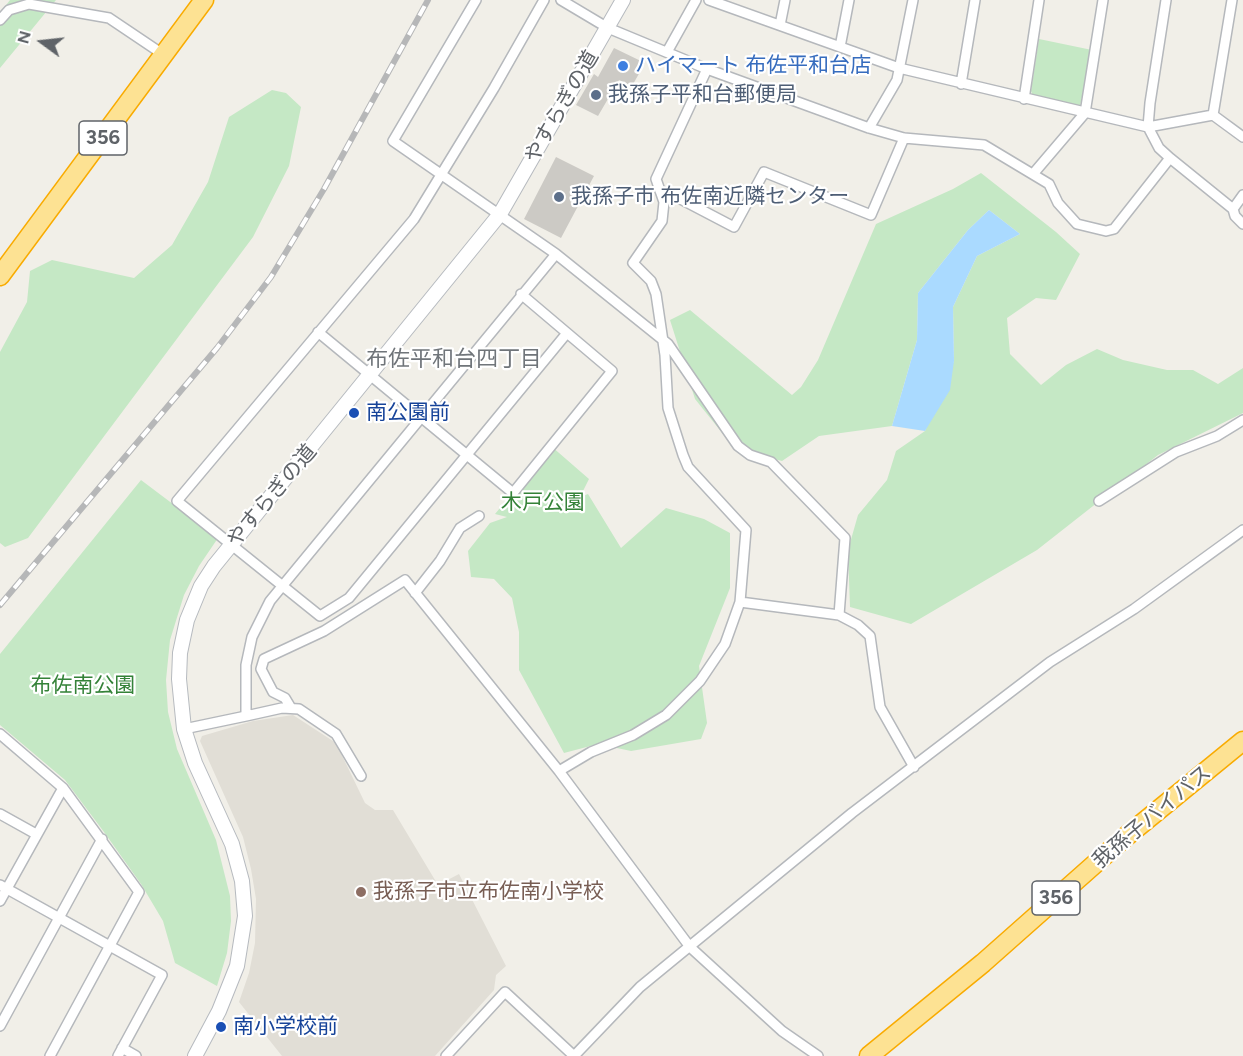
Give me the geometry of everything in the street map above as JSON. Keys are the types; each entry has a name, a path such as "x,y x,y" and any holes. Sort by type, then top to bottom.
{"highway":[{"name":"356","path":"0,276 204,0"},
{"name":"我孫子バイパス","path":"869,1056 983,963 1123,839 1243,741"}],"street":[{"path":"476,0 393,141 555,254 662,339 738,446 750,455 771,462 845,538 840,615"},
{"path":"544,0 442,176 414,219 177,501 320,616 349,598 567,333"},
{"path":"561,0 608,28 707,69 869,128 904,138 984,145 1049,184 1058,202 1077,224 1106,231 1114,229 1170,158"},
{"name":"やすらぎの道","path":"195,1056 219,1011 237,966 245,916 242,881 232,844 195,764 184,729 179,679 180,653 188,620 201,586 232,543 371,376 500,214 623,0"},
{"path":"667,52 696,0"},
{"path":"709,0 899,68 961,84 1148,127 1213,116 1243,137"},
{"path":"780,25 785,0"},
{"path":"840,47 849,0"},
{"path":"869,128 891,93 899,68 913,0"},
{"path":"961,84 975,0"},
{"path":"1024,99 1039,0"},
{"path":"1033,174 1085,113 1103,0"},
{"path":"1166,0 1148,127 1160,148 1233,209 1235,216 1243,224"},
{"path":"1213,116 1232,0"},
{"path":"0,20 9,10 29,4 109,18 164,55"},
{"path":"559,771 591,752 633,735 666,715 700,681 725,644 740,602 746,530 688,467 682,455 668,408 656,294 651,281 633,262 662,221 664,202 656,179 707,69"},
{"path":"660,191 669,193 734,227 764,172 871,215 904,138"},
{"path":"1233,209 1243,195"},
{"path":"246,717 246,665 252,637 261,616 282,584 555,254"},
{"path":"318,332 513,493 612,371 521,294"},
{"path":"1099,501 1176,452 1216,436 1243,420"},
{"path":"415,592 440,561 460,528 479,516"},
{"path":"446,1056 505,992 574,1056 640,987 852,813 1050,662 1134,609 1243,530"},
{"path":"291,708 285,698 273,692 261,669 264,659 324,631 405,580 559,771 690,947 782,1031 818,1056"},
{"path":"740,602 840,615 858,625 870,636 880,706 914,767"},
{"path":"184,729 291,708 298,709 336,734 361,776"},
{"path":"0,734 63,788 139,892 50,1056"},
{"path":"0,901 3,887 63,788"},
{"path":"0,814 36,834"},
{"path":"0,1026 102,839"},
{"path":"3,887 162,975 120,1052 136,1056"}],"shaded area":[{"name":"我孫子市立布佐南小学校","path":"293,715 336,743 365,803 375,810 393,810 438,885 459,874 506,966 496,975 494,990 435,1056 282,1056 239,1002 249,973 255,943 256,899 243,837 200,741 202,736 253,721"}],"green space":[{"path":"10,0 56,0 0,68 0,13"},
{"path":"1039,39 1092,50 1080,106 1033,96 1031,91"},
{"path":"272,90 286,93 301,107 289,166 253,237 28,538 5,547 0,543 0,352 27,302 30,271 52,260 134,278 172,245 208,182 229,117"},
{"path":"981,173 1056,232 1080,254 1056,300 1036,298 1007,318 1010,354 1041,385 1066,365 1097,349 1123,360 1167,370 1193,370 1218,384 1243,368 1243,413 1158,455 1037,550 911,624 850,607 848,550 858,515 887,480 896,451 925,431 954,361 953,307 977,256 1020,234 989,210 968,230 918,293 917,340 892,426 819,436 782,461 735,449 695,399 670,320 690,310 792,395 801,387 818,360 876,224 953,189"},
{"name":"木戸公園","path":"551,446 589,479 580,497 588,494 621,548 666,508 704,519 730,533 730,588 699,666 707,723 701,739 631,751 598,744 564,753 519,670 519,632 512,598 494,579 471,577 468,551 490,523 507,517 495,514"},
{"name":"布佐南公園","path":"141,480 218,538 199,566 184,595 170,640 166,680 168,712 177,749 216,840 230,896 231,921 227,953 217,986 175,963 163,921 141,884 104,832 65,780 0,725 0,654"}],"water":[{"path":"989,210 1020,234 977,256 953,307 954,361 950,390 925,431 892,426 917,340 918,293 968,230"}],"building":[{"path":"614,48 645,63 632,86 619,80 598,116 576,105 594,74 598,77"},
{"name":"我孫子市 布佐南近隣センター","path":"556,157 594,176 561,238 524,219"}],"railway":[{"path":"0,605 217,348 271,277 324,189 428,0"}],"place":[{"name":"ハイマート 布佐平和台店","path":"623,66"},
{"name":"我孫子平和台郵便局","path":"596,95"},
{"name":"我孫子市 布佐南近隣センター","path":"559,197"},
{"name":"南公園前","path":"354,413"},
{"name":"我孫子市立布佐南小学校","path":"361,892"},
{"name":"南小学校前","path":"221,1027"}],"district":[{"name":"布佐平和台四丁目","path":"454,360"}]}
